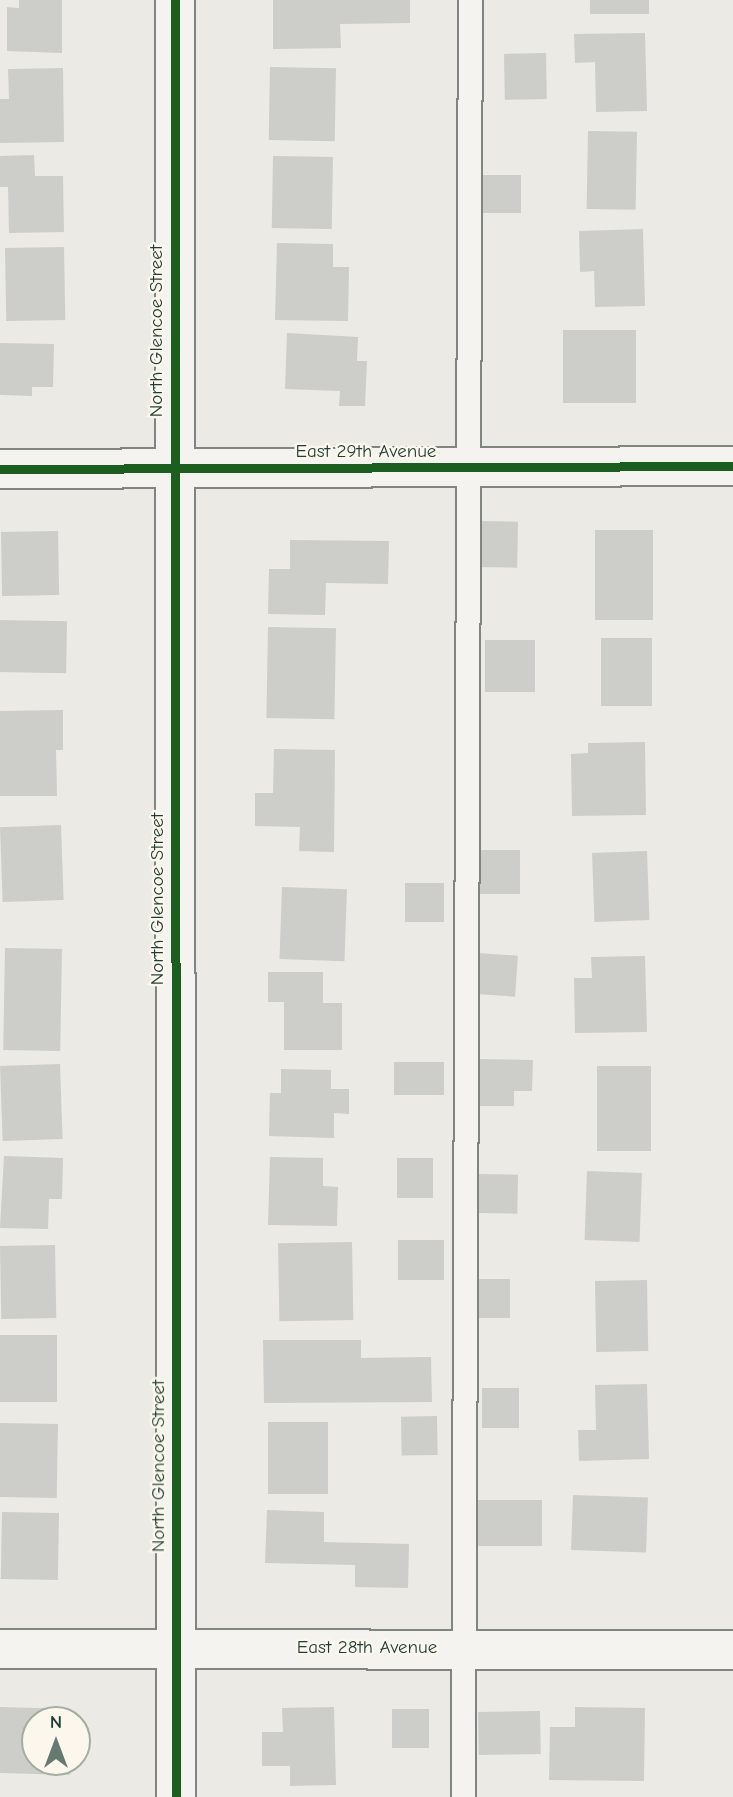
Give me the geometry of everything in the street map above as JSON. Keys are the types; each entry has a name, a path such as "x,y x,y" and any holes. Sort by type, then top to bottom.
{"street":[{"name":"North Glencoe Street","path":"175,0 176,1797"},
{"name":"East 29th Avenue","path":"0,470 733,466"},
{"name":"East 28th Avenue","path":"0,1649 733,1650"}],"lane":[{"path":"463,1797 470,0"}],"building":[{"path":"19,0 62,0 62,53 7,51 7,7 19,8"},
{"path":"273,0 410,0 410,23 340,24 341,48 273,49"},
{"path":"590,0 649,0 649,14 590,14"},
{"path":"645,33 647,111 596,112 595,62 575,63 574,34"},
{"path":"546,53 547,99 505,100 504,54"},
{"path":"270,67 336,68 335,141 269,140"},
{"path":"63,68 64,142 0,143 0,99 9,99 8,69"},
{"path":"588,131 637,132 636,210 587,209"},
{"path":"34,155 35,176 63,176 64,232 9,233 8,187 0,187 0,156"},
{"path":"273,156 333,157 332,229 272,228"},
{"path":"483,175 521,175 521,213 483,213"},
{"path":"643,229 645,306 595,307 594,271 580,272 579,231"},
{"path":"277,243 333,244 333,267 349,267 348,321 275,320"},
{"path":"64,247 65,320 6,321 5,248"},
{"path":"563,330 636,330 636,403 563,403"},
{"path":"287,333 358,337 357,361 367,361 365,406 339,406 340,391 285,389"},
{"path":"0,343 54,344 53,387 32,387 32,396 0,395"},
{"path":"477,521 518,522 517,568 476,567"},
{"path":"595,530 653,530 653,620 595,620"},
{"path":"58,531 59,595 2,596 1,532"},
{"path":"290,540 389,541 388,584 326,583 325,615 268,614 269,569 290,569"},
{"path":"0,620 67,621 66,673 0,672"},
{"path":"268,627 336,628 334,719 266,718"},
{"path":"601,638 652,638 652,706 601,706"},
{"path":"485,640 535,640 535,692 485,692"},
{"path":"63,710 63,750 56,750 57,796 0,796 0,711"},
{"path":"645,742 646,815 572,816 571,754 588,753 588,743"},
{"path":"274,749 335,750 334,852 299,851 300,827 255,826 255,793 273,793"},
{"path":"61,825 64,900 3,902 0,827"},
{"path":"476,850 520,850 520,894 476,894"},
{"path":"647,851 649,920 594,922 592,853"},
{"path":"405,883 444,883 444,922 405,922"},
{"path":"282,887 347,889 344,961 279,959"},
{"path":"5,948 62,949 60,1051 3,1050"},
{"path":"478,953 518,956 515,997 475,994"},
{"path":"645,956 647,1032 575,1033 574,978 592,978 591,957"},
{"path":"268,972 323,972 323,1003 342,1003 342,1050 284,1050 284,1002 268,1002"},
{"path":"476,1059 533,1060 532,1091 514,1091 514,1106 475,1106"},
{"path":"394,1062 444,1062 444,1095 394,1095"},
{"path":"60,1064 63,1139 3,1141 0,1066"},
{"path":"597,1066 651,1066 651,1151 597,1151"},
{"path":"281,1069 331,1070 331,1089 349,1089 349,1114 334,1113 334,1138 269,1136 270,1093 281,1093"},
{"path":"4,1156 63,1158 62,1199 49,1199 48,1229 0,1228"},
{"path":"270,1157 323,1158 323,1186 338,1187 337,1226 268,1225"},
{"path":"397,1158 433,1158 433,1198 397,1198"},
{"path":"587,1171 642,1173 640,1242 585,1240"},
{"path":"477,1174 518,1175 517,1214 476,1213"},
{"path":"398,1240 444,1240 444,1280 398,1280"},
{"path":"352,1242 353,1320 279,1321 278,1243"},
{"path":"55,1245 56,1318 1,1319 0,1246"},
{"path":"474,1279 510,1279 510,1318 474,1318"},
{"path":"647,1280 648,1351 596,1352 595,1281"},
{"path":"0,1335 57,1335 57,1402 0,1402"},
{"path":"263,1340 361,1340 361,1358 431,1357 432,1402 264,1403"},
{"path":"647,1384 649,1459 579,1461 578,1430 596,1430 595,1385"},
{"path":"482,1388 519,1388 519,1428 482,1428"},
{"path":"437,1416 438,1455 402,1456 401,1417"},
{"path":"268,1422 328,1422 328,1494 268,1494"},
{"path":"0,1423 58,1424 57,1498 0,1497"},
{"path":"573,1495 648,1498 646,1553 571,1550"},
{"path":"477,1500 542,1500 542,1546 477,1546"},
{"path":"267,1510 324,1512 324,1542 409,1544 408,1588 355,1587 355,1565 265,1563"},
{"path":"2,1512 59,1513 58,1580 1,1579"},
{"path":"0,1707 21,1708 21,1774 0,1773"},
{"path":"334,1707 336,1785 290,1786 290,1766 262,1766 262,1732 283,1732 282,1708"},
{"path":"575,1707 645,1708 644,1781 549,1780 550,1727 575,1727"},
{"path":"392,1709 429,1709 429,1748 392,1748"},
{"path":"540,1711 541,1754 479,1755 478,1712"}],"cycle path":[{"path":"175,0 176,1797"},
{"path":"0,469 733,466"}]}
